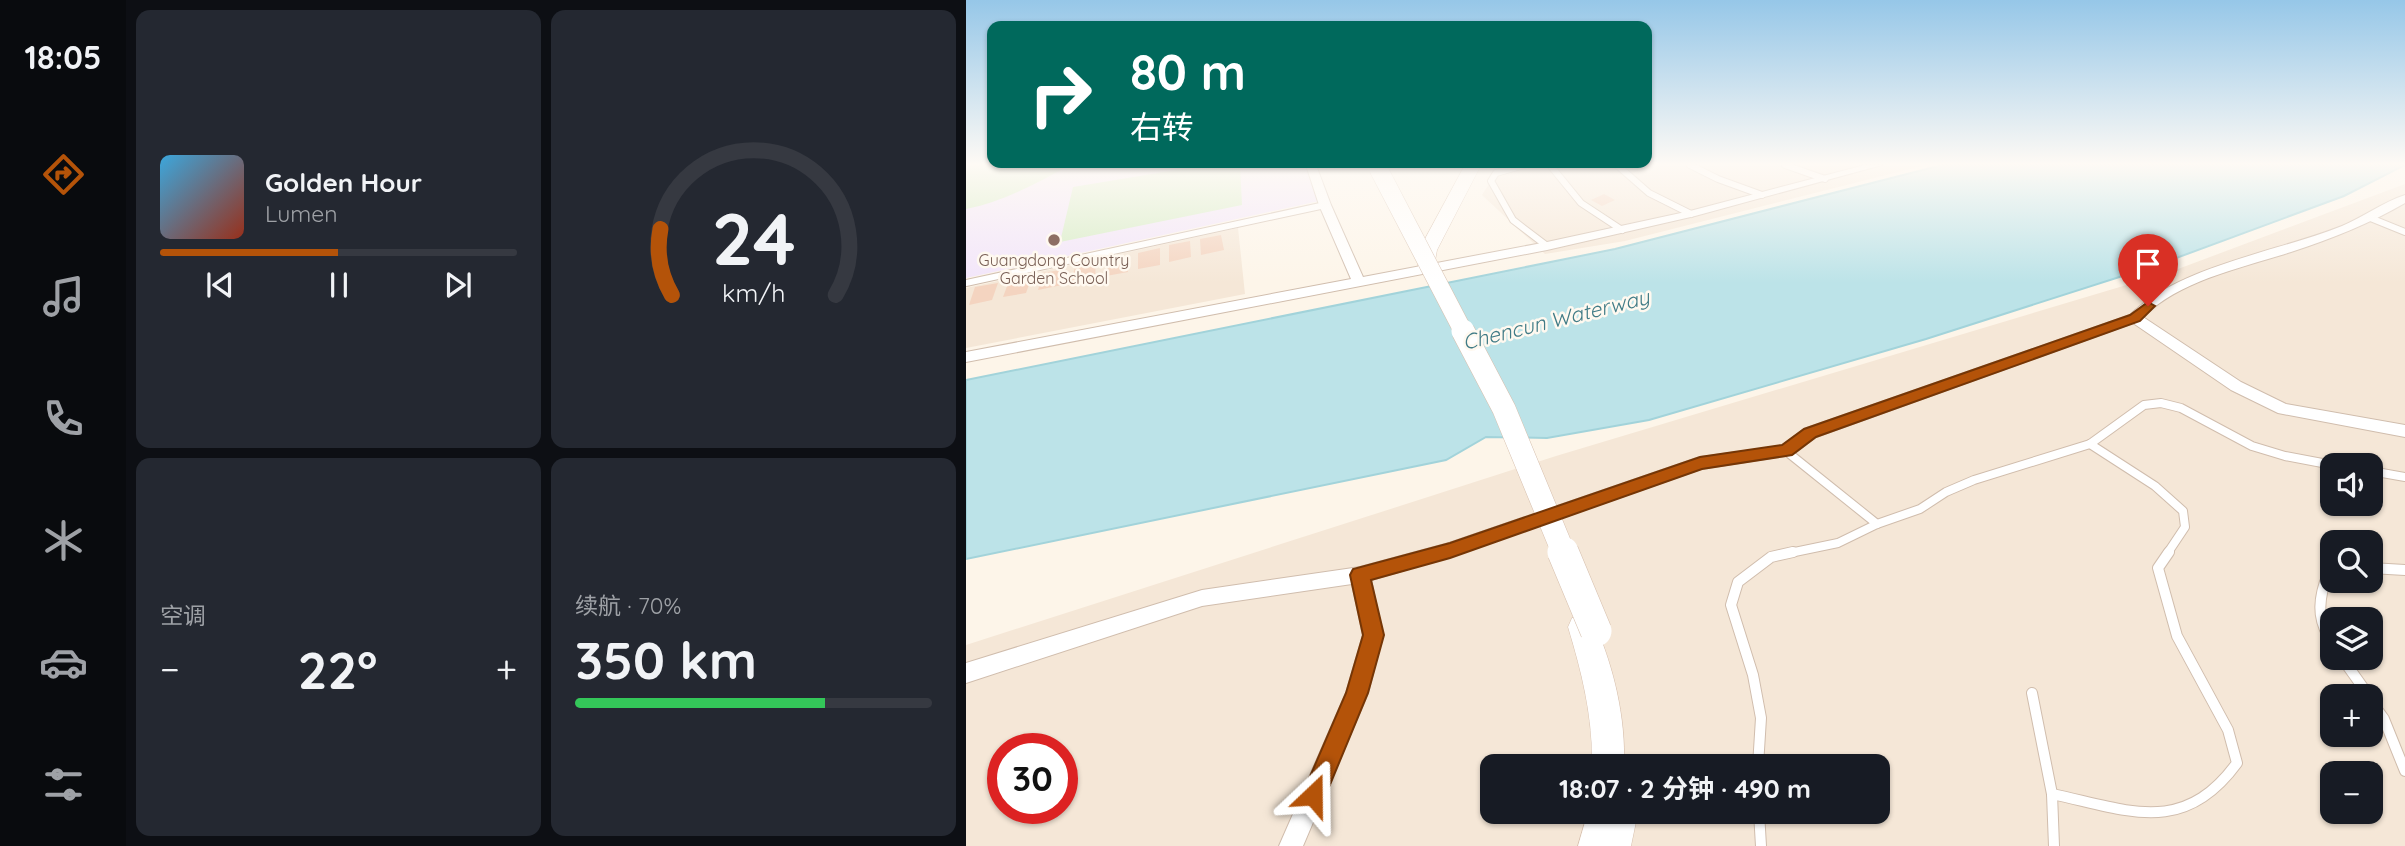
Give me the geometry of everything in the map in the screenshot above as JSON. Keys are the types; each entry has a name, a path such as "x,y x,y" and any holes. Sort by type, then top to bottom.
{"main road":[{"path":"1393,204 1504,409 1589,629 1613,682 1623,754"},
{"path":"1431,267 1428,250 1452,204"},
{"path":"1431,267 1436,246 1458,204"},
{"path":"1589,629 1600,679 1609,754"},
{"path":"1596,846 1602,824"},
{"path":"1614,846 1619,824"}],"street":[{"path":"966,357 1547,246 1727,204"},
{"path":"966,673 1202,598 1360,575 1450,550 1700,463 1786,451 1810,433 2135,318 2161,295 2368,217 2392,204"},
{"path":"1325,205 1359,282"},
{"path":"2135,318 2236,386 2283,409 2384,425 2405,431"},
{"path":"1292,846 1357,693 1373,635 1360,575"}],"lane":[{"path":"1504,204 1513,220 1547,246"},
{"path":"1580,204 1595,216 1622,230"},
{"path":"1672,204 1691,214"},
{"path":"966,283 1325,205"},
{"path":"2368,217 2405,232"},
{"path":"1759,754 1761,718 1753,675 1731,605 1738,582 1771,557 1838,543 1877,524 1920,509 1946,492 1974,480 2090,444 2144,405 2161,403 2181,408 2252,446 2320,463"},
{"path":"2052,794 2137,811 2179,810 2219,788 2237,763 2228,730 2177,636 2158,568 2173,543 2182,534 2186,524 2183,511 2165,495 2090,444"},
{"path":"1786,451 1877,524"},
{"path":"2383,473 2405,477"},
{"path":"2383,569 2405,570"},
{"path":"2320,615 2317,603 2321,593"},
{"path":"2032,693 2052,794 2054,846"},
{"path":"2383,718 2405,771"},
{"path":"1760,824 1761,846"}],"shaded area":[{"path":"966,204 1303,204 966,278"},
{"path":"1492,204 1770,204 1625,241 1545,254"},
{"path":"2350,204 2405,204 2405,846 966,846 966,645 1556,456 2170,272"},
{"path":"1238,228 1245,294 966,348 966,288"}],"green space":[{"path":"966,204 984,204 980,206 966,209"},
{"path":"1069,204 1242,204 1242,205 1060,242"}],"water":[{"name":"Chencun Waterway","path":"1788,204 2321,204 2160,264 1926,339 1649,420 1547,438 1486,437 1446,460 966,559 966,380 1615,249"}],"building":[{"path":"1221,235 1224,250 1201,255 1200,239"},
{"path":"1190,241 1191,257 1169,262 1169,245"},
{"path":"1160,248 1160,265 1138,269 1138,253"},
{"path":"1128,256 1128,272 1106,276 1108,261"},
{"path":"1096,262 1095,279 1071,284 1075,266"},
{"path":"1065,269 1062,285 1038,290 1043,273"},
{"path":"1032,276 1026,293 1003,297 1009,281"},
{"path":"998,283 992,300 969,305 975,287"}],"place":[{"name":"Guangdong Country Garden School","path":"1054,240"}],"route":[{"path":"1313,795 1357,693 1373,635 1360,575 1450,550 1700,463 1786,451 1810,433 2135,318 2148,306"}]}
